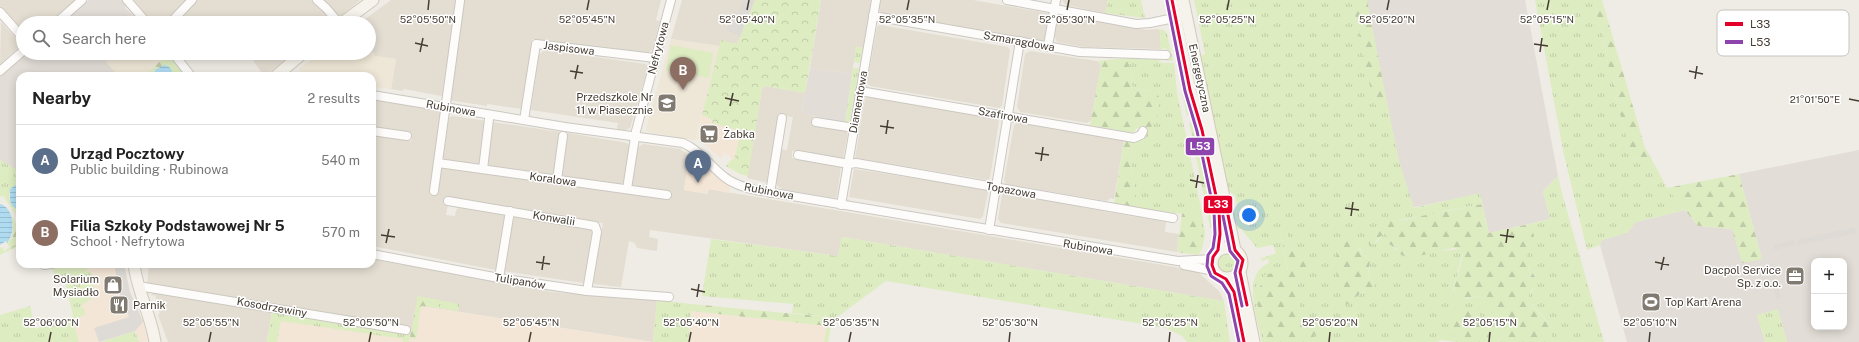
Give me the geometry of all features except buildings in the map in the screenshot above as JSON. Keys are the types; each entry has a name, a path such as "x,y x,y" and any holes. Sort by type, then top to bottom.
{"street":[{"path":"64,16 82,0"},
{"path":"127,0 141,16"},
{"path":"177,16 192,0"},
{"path":"317,0 333,16"},
{"path":"351,16 373,0"},
{"name":"Nefrytowa","path":"627,189 634,137 671,0"},
{"name":"Diamentowa","path":"842,205 876,0"},
{"path":"1007,0 1142,24 1187,16"},
{"path":"1048,46 1056,0"},
{"name":"Energetyczna","path":"1172,0 1190,90 1202,130 1219,210 1220,234 1215,255 1214,271"},
{"name":"Energetyczna","path":"1184,0 1235,250 1239,253 1243,260 1240,272 1254,342"},
{"path":"434,191 460,1"},
{"path":"0,12 16,30"},
{"name":"Szmaragdowa","path":"873,16 1080,52 1166,55"},
{"path":"989,230 1020,41"},
{"name":"Jaspisowa","path":"524,120 536,44 655,58"},
{"path":"0,71 16,57"},
{"path":"178,60 188,72"},
{"path":"284,72 296,60"},
{"name":"Szafirowa","path":"860,91 1134,138 1141,135 1143,131"},
{"name":"Rubinowa","path":"376,96 634,137 683,143 695,149 723,176 734,183 749,189 770,193 1178,261 1215,255"},
{"path":"770,193 782,118"},
{"path":"482,169 489,119"},
{"path":"816,122 854,128"},
{"path":"376,132 407,136"},
{"path":"557,180 563,136"},
{"name":"Topazowa","path":"798,155 848,164 856,163 1173,218"},
{"name":"Koralowa","path":"438,162 668,195"},
{"name":"Konwalii","path":"448,201 595,226 597,232 587,291"},
{"path":"499,278 510,211"},
{"path":"1215,255 1226,248 1235,250"},
{"name":"Tulipanów","path":"376,255 499,278 587,291 669,297"},
{"name":"Rubinowa","path":"1178,261 1183,265 1214,271"},
{"path":"135,268 138,286 153,329 160,342"},
{"path":"1214,271 1218,276 1226,279 1234,277 1240,272"},
{"path":"1226,279 1234,292 1244,342"},
{"name":"Kosodrzewiny","path":"138,286 406,330"},
{"path":"153,329 155,342"}],"shaded area":[{"path":"0,0 77,0 59,16 16,16 16,25 0,6"},
{"path":"89,0 123,0 127,5 125,8 134,16 71,16"},
{"path":"134,0 360,0 341,16 147,16"},
{"path":"391,0 457,0 448,66 446,66 442,96 404,89 402,91 391,89 396,59 376,56 376,16 369,16"},
{"path":"463,0 661,0 656,20 660,21 652,50 647,53 532,39 522,109 487,104 487,106 449,100"},
{"path":"682,0 755,0 737,44 721,41 720,46 671,39"},
{"path":"744,0 755,0 740,36 726,30 734,12 738,14"},
{"path":"821,0 871,0 863,48 856,47 852,74 810,68"},
{"path":"880,0 973,0 1047,13 1050,15 1047,38 1042,41 883,14 879,10"},
{"path":"1062,0 1108,0 1105,13 1066,5"},
{"path":"1352,0 1525,0 1558,176 1543,191 1550,219 1489,233 1480,194 1395,211"},
{"path":"1062,15 1146,30 1158,29 1160,31 1160,49 1084,47 1057,42 1054,36 1057,19"},
{"path":"1,22 16,39 16,50 0,64"},
{"path":"880,25 1008,47 1010,50 1002,106 999,108 870,86 867,83 877,27"},
{"path":"671,39 720,46 695,140 648,132 646,130"},
{"path":"544,50 646,64 648,67 630,128 625,130 617,129 618,123 531,110 539,55"},
{"path":"1030,51 1097,61 1101,65 1091,120 1087,123 1020,112 1017,107 1025,54"},
{"path":"376,56 396,59 391,89 376,87 376,72 300,72 300,68 311,60 376,60"},
{"path":"19,60 108,60 106,62 115,72 16,72 16,170 0,160 0,76"},
{"path":"108,60 162,60 149,72 115,72 106,62"},
{"path":"253,60 285,60 269,72 261,72"},
{"path":"810,68 852,74 845,123 801,113"},
{"path":"765,86 805,93 801,112 814,116 812,125 848,132 843,159 792,151 792,158 841,166 837,196 835,198 784,190 777,186 776,182 781,149 787,150 793,117 779,115 768,183 747,178 762,89"},
{"path":"869,96 997,118 999,121 990,178 988,180 855,158 865,99"},
{"path":"376,101 439,110 441,113 431,195 436,196 440,167 633,187 632,184 637,148 643,144 680,149 689,155 684,190 708,194 708,189 1181,268 1199,273 1219,291 1224,301 842,237 838,256 650,230 649,237 658,239 657,251 637,248 635,243 629,241 621,287 594,284 593,281 603,223 449,198 446,215 455,216 456,210 460,207 506,214 496,270 376,247 376,135 411,141 412,137 409,134 376,129"},
{"path":"702,115 712,118 713,123 741,131 734,160 724,152 721,159 700,140 696,139"},
{"path":"452,116 487,121 480,165 446,160 443,158 449,118"},
{"path":"492,122 560,132 556,172 552,175 489,166 486,162"},
{"path":"1018,122 1124,140 1114,199 1110,198 1107,201 1006,184 1004,180 1014,125"},
{"path":"568,133 627,143 630,147 623,183 619,185 561,176 566,136"},
{"path":"1859,150 1859,342 1787,342 1778,310 1757,315 1765,342 1627,342 1600,245 1602,240 1627,233 1636,222 1685,210 1698,226 1732,229 1762,259 1739,174"},
{"path":"690,151 730,186 729,193 709,189 708,194 684,190"},
{"path":"854,169 986,189 988,192 983,216 980,219 849,197"},
{"path":"1005,192 1166,222 1165,232 1179,234 1177,252 1001,223 998,219 1002,195"},
{"path":"515,216 592,228 594,232 586,280 583,283 503,271 512,218"},
{"path":"1855,227 1856,233 1798,245 1797,240"},
{"path":"1794,240 1795,245 1774,250 1773,245"},
{"path":"376,260 403,265 403,263 452,272 452,274 552,292 573,294 574,292 657,300 653,342 422,306 410,336 272,312 267,342 168,342 158,315 160,313 154,305 158,303 155,295 151,296 153,292 147,284 149,268 376,268"},
{"path":"1773,263 1781,298 1776,299 1769,264"},
{"path":"86,268 125,268 130,292 143,322 149,341 139,342 135,331 101,342 79,342 74,328 75,319 84,308 81,308 81,305 95,293 91,272 87,272"},
{"path":"115,268 125,268 130,292 143,322 135,331 99,342 94,328 129,317 120,296"},
{"path":"421,306 652,342 267,342 272,312 410,335 410,338"},
{"path":"691,311 827,326 824,342 688,342"}],"green space":[{"path":"755,0 821,0 805,93 765,86 762,89 748,176 740,174 726,166 732,159 734,160 741,131 712,123 713,120 702,115 721,40 737,44"},
{"path":"1108,0 1141,0 1145,18 1105,13"},
{"path":"1194,0 1352,0 1374,104 1387,102 1399,161 1414,208 1480,193 1482,204 1444,211 1433,215 1380,223 1375,244 1384,233 1387,234 1393,248 1398,250 1401,255 1460,249 1463,251 1453,292 1467,299 1475,296 1481,297 1500,322 1503,331 1500,342 1485,342 1488,338 1490,327 1467,309 1462,311 1452,326 1456,342 1440,340 1438,342 1312,342 1315,333 1310,324 1306,323 1301,318 1297,281 1297,275 1305,271 1309,259 1289,244 1287,234 1281,236 1288,271 1272,275 1262,284 1255,294 1265,342 1262,342 1253,298 1253,287 1255,277 1260,269 1269,263 1268,259 1262,261 1260,259 1276,253 1273,245 1257,248 1241,229 1237,229 1233,213 1237,206 1235,196 1228,190 1200,56 1205,54","holes":["1337,245 1360,248 1362,253 1368,258 1370,266 1368,276 1377,281 1372,287 1352,300 1337,274"]},
{"path":"1352,0 1367,0 1387,102 1374,105"},
{"path":"1535,0 1593,0 1603,38 1612,85 1633,160 1650,156 1667,188 1685,210 1636,222 1627,233 1602,240 1600,245 1587,250 1564,155"},
{"path":"1593,0 1602,0 1645,148 1650,156 1633,160 1612,85 1603,38"},
{"path":"1158,29 1164,30 1167,33 1173,61 1166,61 1171,57 1169,51 1164,48 1160,50 1160,31"},
{"path":"671,45 713,53 709,78 666,70"},
{"path":"856,46 863,48 860,63 854,62"},
{"path":"1126,58 1157,59 1162,63 1174,63 1177,92 1201,208 1205,233 1204,243 1197,213 1189,211 1182,214 1138,208 1131,167 1139,140 1144,140 1154,91 1139,90 1132,86 1131,70"},
{"path":"1126,58 1131,70 1132,86 1139,90 1154,91 1160,98 1158,115 1150,129 1137,128 1133,133 1090,125 1101,65 1097,61"},
{"path":"162,60 173,60 184,72 155,70 154,72 149,72"},
{"path":"853,68 859,68 850,121 845,123"},
{"path":"1182,78 1192,109 1190,114 1187,116 1182,91"},
{"path":"1189,122 1196,124 1200,135 1217,230 1210,228"},
{"path":"1124,140 1139,140 1131,167 1138,208 1114,204"},
{"path":"0,160 16,170 16,185 10,190 9,198 16,208 16,214 3,196 0,197"},
{"path":"1739,174 1762,259 1742,263 1732,229 1698,226 1667,188"},
{"path":"1558,176 1604,342 1553,342 1546,320 1529,302 1529,294 1533,290 1536,276 1528,267 1526,259 1526,247 1533,233 1529,224 1550,219 1543,191"},
{"path":"1482,204 1489,233 1529,224 1534,235 1526,248 1528,268 1538,280 1529,295 1529,299 1532,305 1546,320 1553,342 1500,342 1502,337 1501,327 1481,297 1475,296 1454,301 1454,288 1463,251 1460,249 1453,248 1410,258 1401,255 1398,250 1389,244 1387,235 1384,233 1371,246 1369,245 1370,235 1374,229 1385,221 1409,219"},
{"path":"1189,211 1197,213 1203,235 1203,246 1198,255 1177,252 1182,214"},
{"path":"10,213 16,224 16,243 12,238 13,225"},
{"path":"1287,234 1289,244 1309,259 1309,267 1305,272 1297,275 1297,281 1301,318 1306,323 1315,325 1317,329 1312,342 1265,342 1255,294 1265,279 1264,275 1288,270 1281,235"},
{"path":"842,237 1224,301 1230,342 1187,342 1182,336 1166,328 886,281 832,321 828,342 824,342 828,317 792,313 793,304 702,296 711,239 838,256"},
{"path":"1343,237 1353,239 1355,241 1362,253 1370,261 1368,276 1378,281 1373,288 1362,292 1346,305 1343,286 1337,275 1337,244"},
{"path":"12,238 16,243 16,247 0,255 0,248 2,247 4,251 10,247 7,243"},
{"path":"1223,254 1231,254 1236,259 1234,270 1231,272 1223,272 1218,267 1218,259"},
{"path":"52,268 86,268 87,272 91,271 94,287 93,295 91,299 81,305 81,308 84,308 85,315 75,319 78,327 75,328 79,342 0,342 0,315 30,306 36,329 73,316 65,281 56,283"},
{"path":"417,296 460,304 458,311 439,308 439,303 417,300"},
{"path":"417,300 439,303 439,308 421,306 416,339 410,338"},
{"path":"657,300 692,304 688,342 653,342"},
{"path":"692,304 828,317 827,326 691,311"},
{"path":"1475,308 1479,311 1481,318 1492,332 1485,342 1456,342 1452,326 1454,311"},
{"path":"1778,309 1787,342 1765,342 1757,315"},
{"path":"272,312 410,335 409,342 403,342 403,339 281,321 277,342 267,342"},
{"path":"135,331 139,342 101,342"}],"water":[{"path":"164,65 168,66 172,72 155,72 155,70"},
{"path":"16,185 16,208 13,207 10,201 10,189"},
{"path":"0,204 5,206 11,215 12,233 7,243 6,241 0,245"}],"transit line":[{"name":"L33","path":"1172,0 1190,90 1202,130 1219,210 1220,234 1218,250 1213,257 1212,265 1215,273 1226,279 1234,292 1244,342"},
{"name":"L53","path":"1167,1 1185,91 1197,131 1214,211 1215,234 1213,248 1208,255 1207,266 1211,276 1222,283 1229,294 1239,342"},
{"name":"L33","path":"1228,215 1235,250 1243,260 1240,272 1247,305"},
{"name":"L53","path":"1223,216 1230,251 1238,261 1235,273 1242,306"}],"place":[{"name":"Filia Szkoły Podstawowej Nr 5","path":"683,90"},
{"name":"Przedszkole Nr 11 w Piasecznie","path":"667,103"},
{"name":"Żabka","path":"709,134"},
{"name":"Urząd Pocztowy","path":"698,183"},
{"name":"Dacpol Service Sp. z o.o.","path":"1795,276"},
{"name":"Solarium Mysiadło","path":"113,285"},
{"name":"Top Kart Arena","path":"1651,302"},
{"name":"Parnik","path":"119,305"}]}
